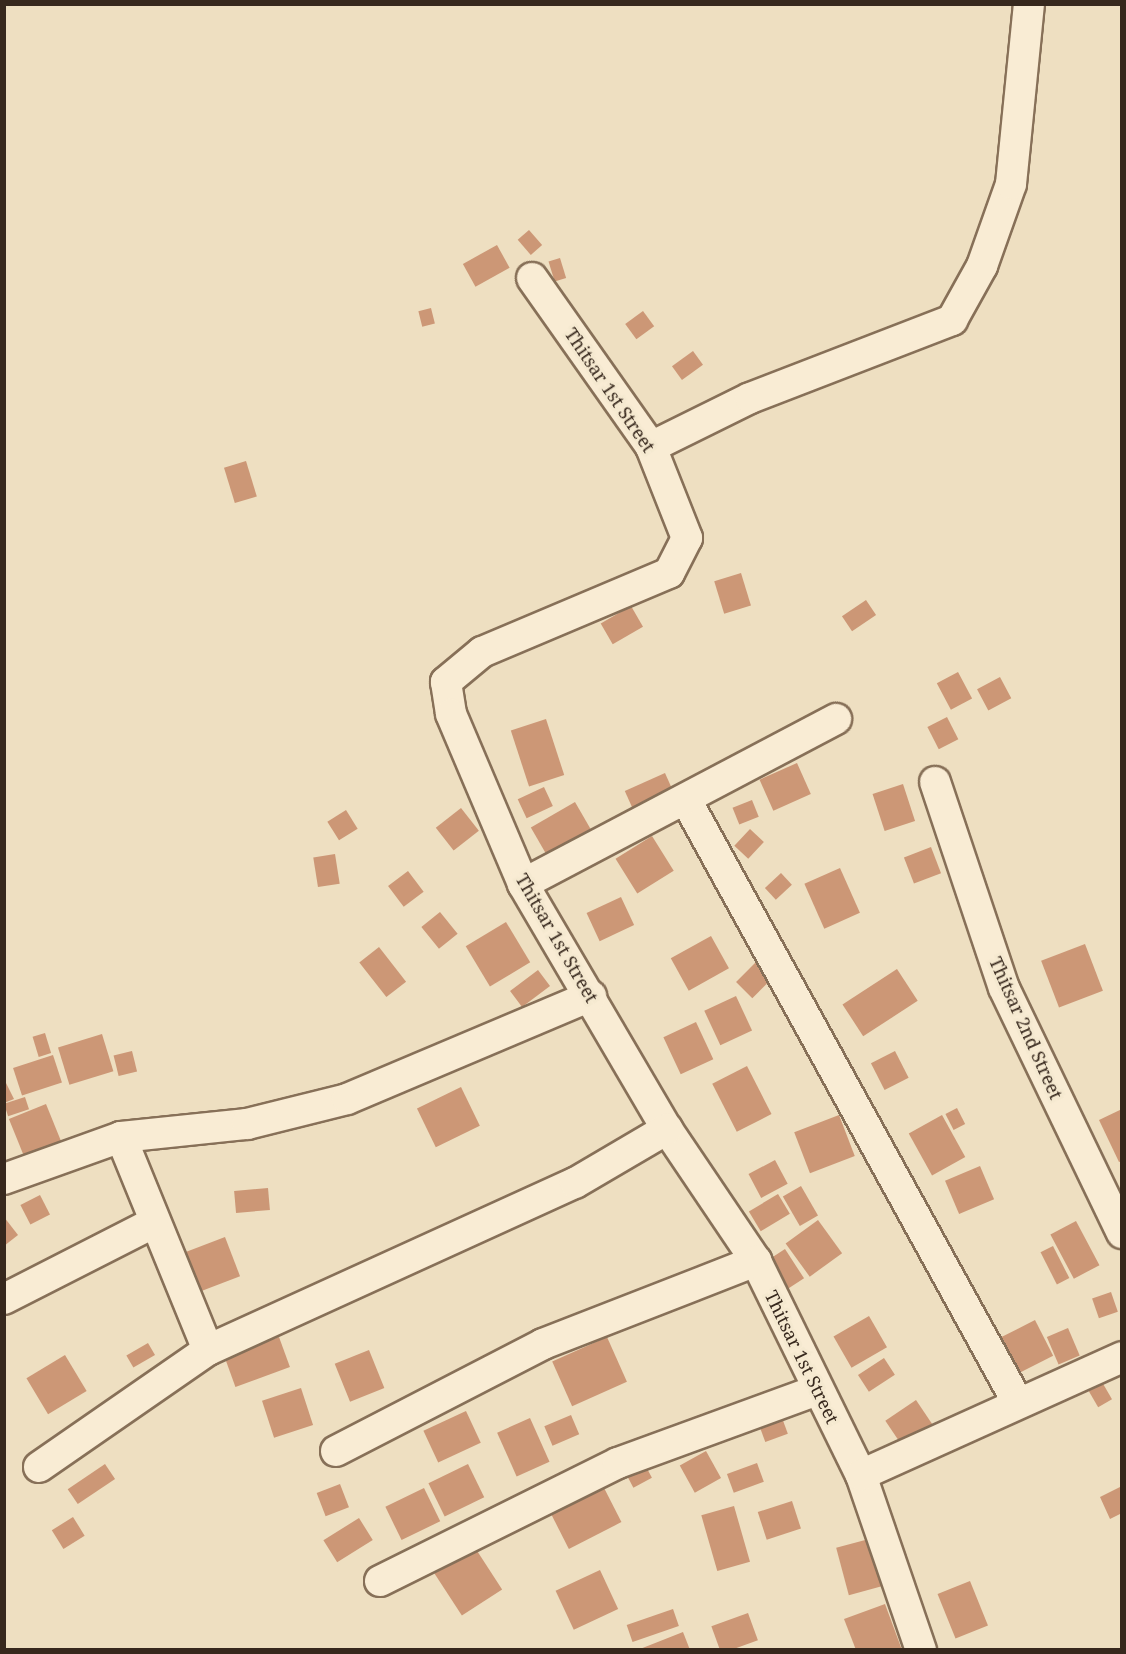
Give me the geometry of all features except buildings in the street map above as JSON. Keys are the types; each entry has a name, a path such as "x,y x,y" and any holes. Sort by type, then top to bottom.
{"street":[{"path":"651,447 750,398 951,320 982,266 1011,184 1029,4"},
{"name":"Thitsar 1st Street","path":"532,278 651,447 687,538 669,573 482,652 446,682 451,714 523,884 591,996 667,1129 756,1261 816,1390 861,1476 921,1650"},
{"path":"523,884 836,719"},
{"name":"Thitsar 2nd Street","path":"935,782 1004,988 1122,1233"},
{"path":"686,800 1017,1401"},
{"path":"4,1179 121,1137 247,1125 346,1099 591,996"},
{"path":"39,1467 208,1350 575,1183 667,1129"},
{"path":"121,1137 153,1223 208,1350"},
{"path":"4,1299 153,1223"},
{"path":"336,1451 543,1344 756,1261"},
{"path":"861,1476 1017,1401 1122,1357"},
{"path":"380,1581 618,1463 816,1390"}]}
